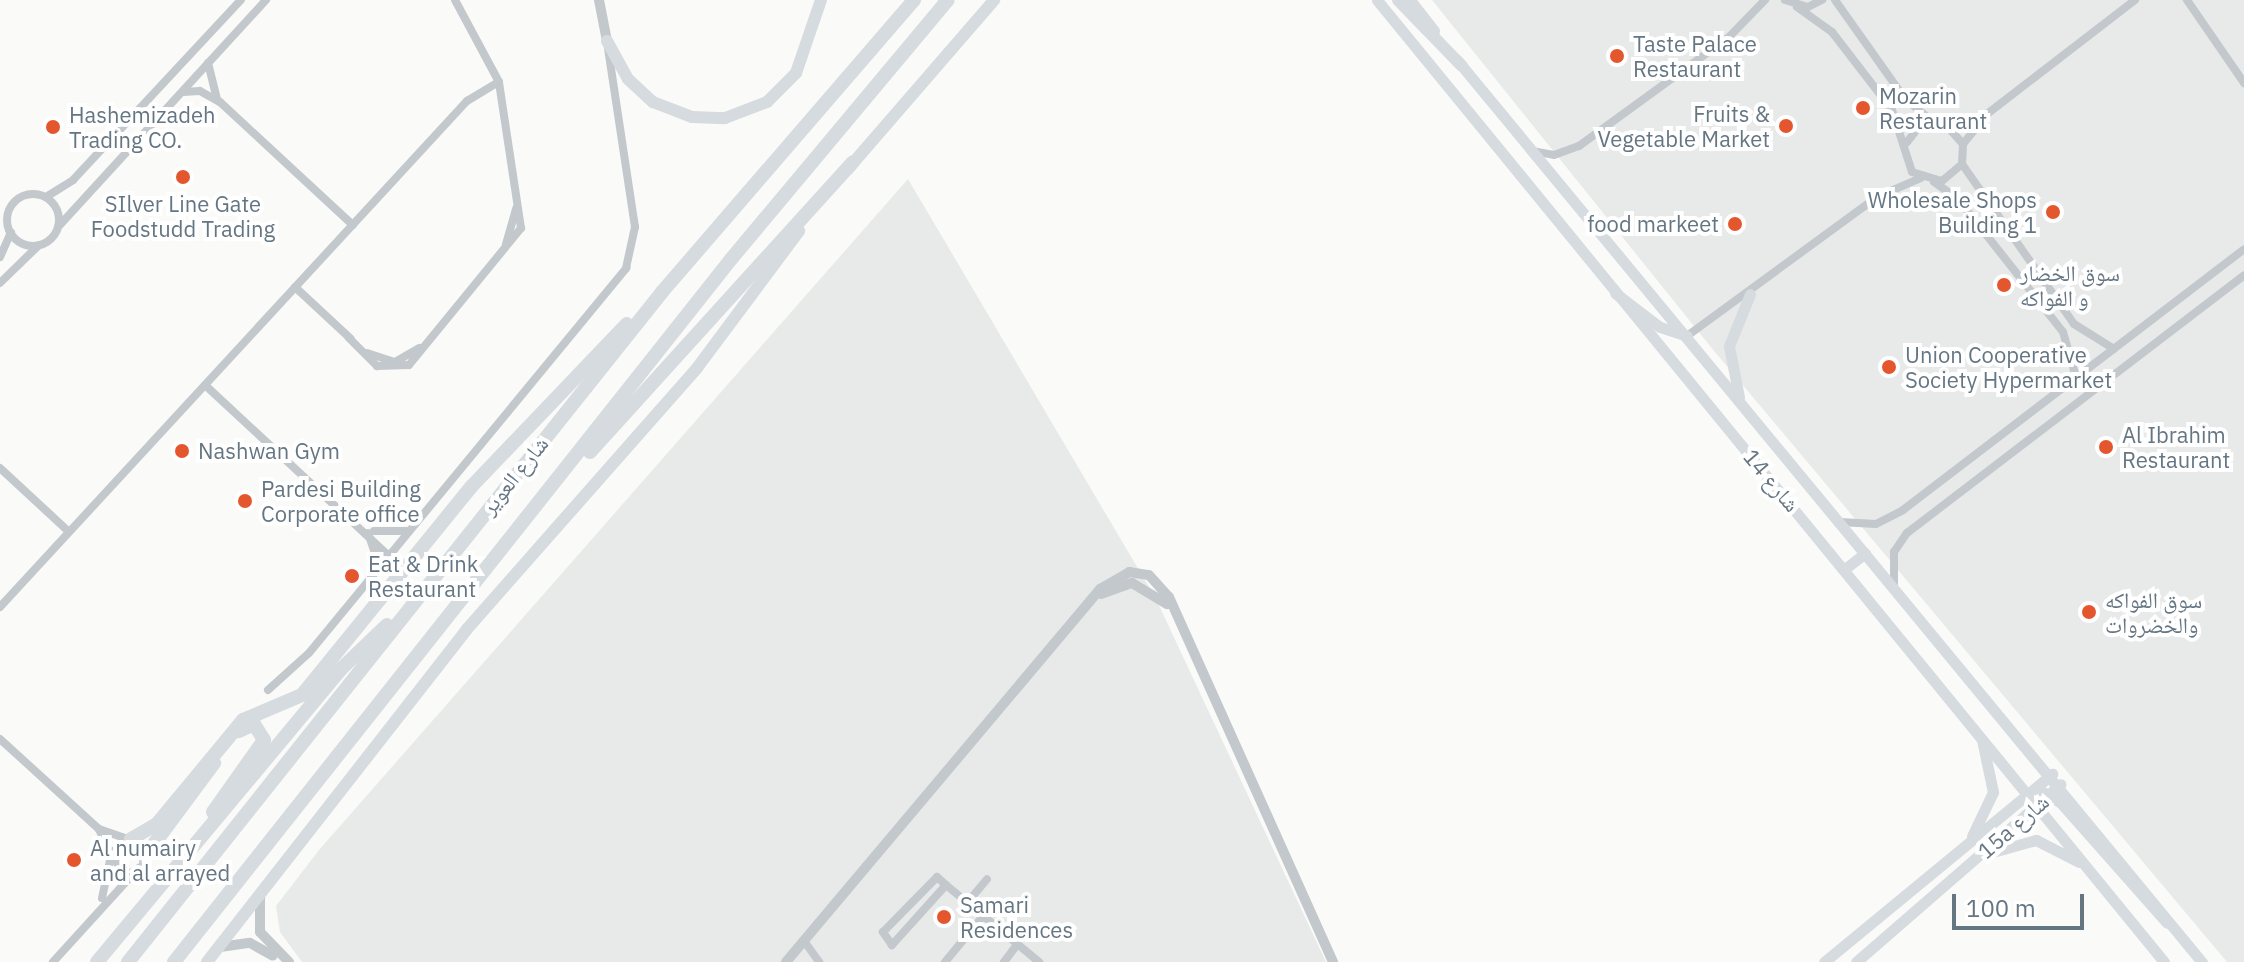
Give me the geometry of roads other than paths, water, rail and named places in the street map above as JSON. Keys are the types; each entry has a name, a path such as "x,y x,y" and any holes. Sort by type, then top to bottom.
{"highway":[{"name":"شارع العوير","path":"128,962 403,613 662,292 914,0"},
{"name":"شارع العوير","path":"174,962 564,478 732,258 948,0"},
{"path":"564,478 662,380 853,162"},
{"path":"129,839 157,824 243,720 302,695 488,468 662,292"},
{"path":"97,962 340,670 403,613"},
{"path":"145,856 225,747 243,727 258,726 263,744 206,830"}],"main road":[{"path":"607,41 628,79 653,102 692,117 725,118 767,102 796,73 821,0"},
{"path":"882,34 908,0"},
{"path":"207,962 467,629 697,368 853,162 994,0"},
{"name":"شارع 14","path":"1377,0 1615,293 2039,803 2164,962"},
{"path":"1398,0 1462,66"},
{"name":"شارع 14","path":"1410,0 1896,591 2061,784 2202,962"},
{"path":"1615,293 1660,327 1687,336"},
{"path":"1740,401 1729,346 1750,294"},
{"path":"1846,568 1865,553"},
{"path":"1954,857 1991,802 1993,772 1979,732"},
{"name":"15a شارع","path":"1824,962 2052,774"},
{"name":"15a شارع","path":"1856,962 2061,784"},
{"path":"2030,793 2049,794 2157,917 2173,925"},
{"path":"1958,873 2001,846 2036,840 2061,848 2098,878"}],"street":[{"path":"0,257 11,232 15,202 46,197 73,180 241,0"},
{"path":"0,283 58,227 266,0"},
{"path":"295,287 374,357 395,362 432,337 521,228 499,82 455,0"},
{"path":"268,690 380,567 626,268 635,227 599,0"},
{"path":"1532,151 1554,155 1579,146 1729,37 1765,0"},
{"path":"1785,0 1832,32 1892,110 1907,142 1907,163 1921,178 1933,182 1958,199 2063,332 2076,377"},
{"path":"1797,7 1822,0"},
{"path":"1835,0 1905,99 1963,144"},
{"path":"2114,349 2074,324 1962,164 1963,144 1987,114 2135,0"},
{"path":"2187,0 2244,83"},
{"path":"208,63 207,81 220,102"},
{"path":"0,607 473,94 499,82"},
{"path":"182,92 200,91 220,102 353,225"},
{"path":"1907,142 1935,123"},
{"path":"1933,182 1962,164"},
{"path":"1687,336 1750,294 1877,197 1921,178"},
{"path":"46,197 58,213 58,227"},
{"path":"11,232 39,245"},
{"path":"1840,522 1876,524 1903,510 2244,249"},
{"path":"1896,591 1894,552 1918,525 2244,275"},
{"path":"205,385 360,523 389,556"},
{"path":"0,468 69,532"},
{"path":"1903,510 1905,526 1918,525"},
{"path":"360,523 385,535 410,531"},
{"path":"360,523 380,567"},
{"path":"786,962 1110,579 1139,572 1164,588 1333,962"},
{"path":"0,739 99,829 129,839 145,856 133,874 96,909 53,962"},
{"path":"99,829 116,870 133,874"},
{"path":"96,909 110,858 129,839"},
{"path":"946,885 897,944 884,938 930,878 946,885 1039,962"},
{"path":"967,903 987,879"},
{"path":"260,897 260,932 289,962"},
{"path":"945,962 983,916"},
{"path":"804,941 816,960"},
{"path":"220,947 250,943 279,962"},
{"path":"1004,962 1017,945"},
{"path":"795,951 816,960"}],"place":[{"name":"Taste Palace Restaurant","path":"1617,56"},
{"name":"Mozarin Restaurant","path":"1863,108"},
{"name":"Fruits & Vegetable Market","path":"1786,126"},
{"name":"Hashemizadeh Trading CO.","path":"53,127"},
{"name":"SIlver Line Gate Foodstudd Trading","path":"183,177"},
{"name":"Wholesale Shops Building 1","path":"2053,212"},
{"name":"food markeet","path":"1735,224"},
{"name":"سوق الخضار و الفواكه","path":"2004,285"},
{"name":"Union Cooperative Society Hypermarket","path":"1889,367"},
{"name":"Al Ibrahim Restaurant","path":"2106,447"},
{"name":"Nashwan Gym","path":"182,451"},
{"name":"Pardesi Building Corporate office","path":"245,501"},
{"name":"Eat & Drink Restaurant","path":"352,576"},
{"name":"سوق الفواكه والخضروات","path":"2089,612"},
{"name":"Al numairy and al arrayed","path":"74,860"},
{"name":"Samari Residences","path":"944,917"}]}
